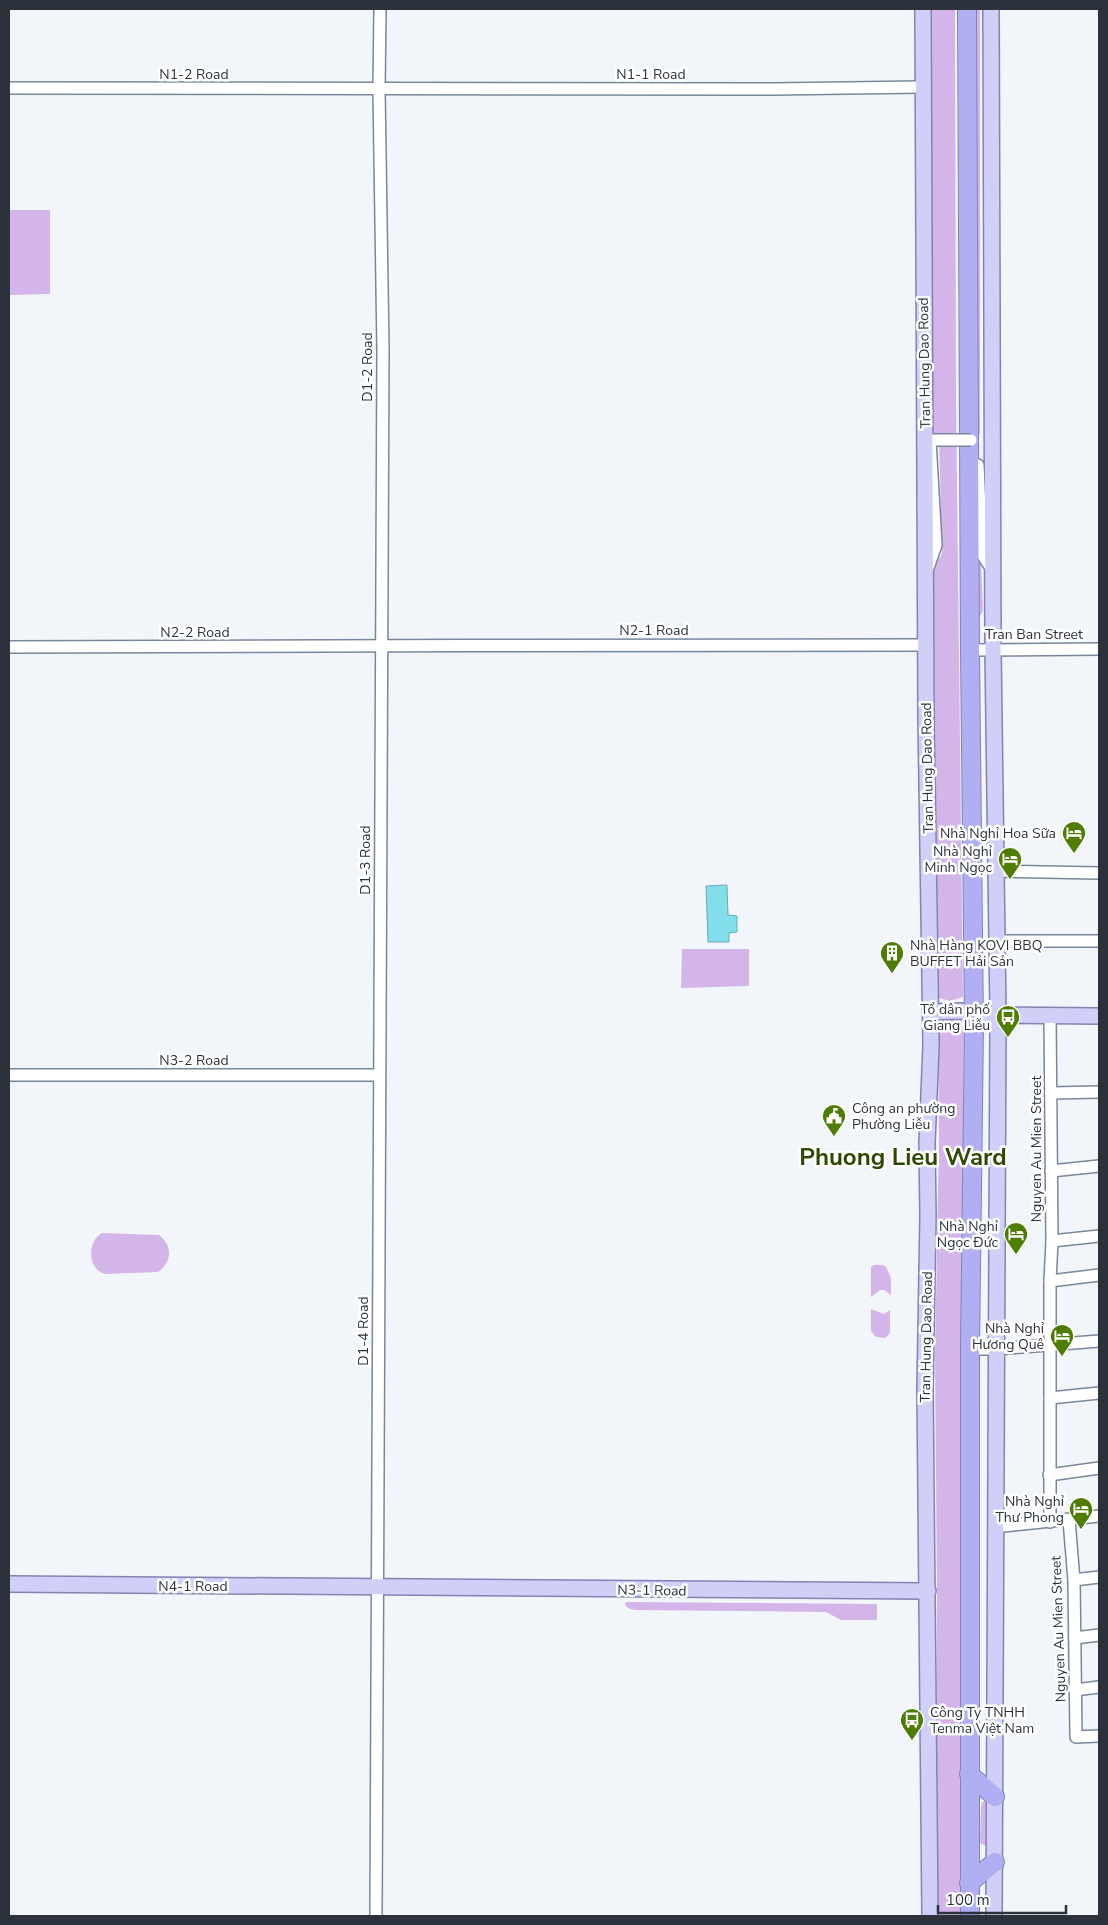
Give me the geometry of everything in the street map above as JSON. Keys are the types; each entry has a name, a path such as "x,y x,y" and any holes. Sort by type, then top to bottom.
{"highway":[{"path":"967,9 974,1012 970,1349 970,1916"},
{"path":"969,1774 995,1797"},
{"path":"969,1883 995,1862"}],"main road":[{"name":"Tran Hung Dao Road","path":"923,9 922,87 930,1012 925,1390 930,1916"},
{"path":"991,9 993,649 998,1015 997,1349 994,1527 994,1916"},
{"path":"930,1012 1099,1016"},
{"name":"N4-1 Road","path":"9,1584 377,1587"},
{"name":"N3-1 Road","path":"377,1587 928,1591"}],"street":[{"name":"D1-2 Road","path":"380,9 379,90 383,350 382,645"},
{"name":"N1-1 Road","path":"379,90 922,87"},
{"name":"N1-2 Road","path":"9,88 379,90"},
{"path":"926,571 936,545 930,440 977,440 982,554 994,573"},
{"name":"N2-1 Road","path":"382,645 926,646"},
{"name":"N2-2 Road","path":"9,646 223,647 382,645"},
{"name":"D1-3 Road","path":"379,1075 382,645"},
{"name":"Tran Ban Street","path":"970,650 1099,649"},
{"path":"995,871 1099,872"},
{"path":"997,942 1099,941"},
{"name":"Nguyen Au Mien Street","path":"1050,1016 1052,1241 1050,1281 1050,1522"},
{"name":"N3-2 Road","path":"9,1075 379,1075"},
{"name":"D1-4 Road","path":"376,1916 379,1075"},
{"path":"1051,1093 1099,1092"},
{"path":"1051,1171 1099,1166"},
{"path":"1052,1241 1099,1236"},
{"path":"1050,1281 1099,1275"},
{"path":"970,1349 1051,1346 1099,1341"},
{"path":"1050,1398 1099,1393"},
{"path":"1049,1475 1099,1468"},
{"path":"994,1527 1099,1516"},
{"name":"Nguyen Au Mien Street","path":"1069,1520 1074,1580 1076,1737 1099,1736"},
{"path":"1074,1580 1099,1577"},
{"path":"1075,1638 1099,1635"},
{"path":"1075,1690 1099,1687"}],"shaded area":[{"path":"930,9 955,9 956,398 963,997 950,1001 939,998 937,994 934,566 942,554 939,435 933,434"},
{"path":"975,9 980,9 980,434 974,434"},
{"path":"9,210 50,210 50,294 9,295"},
{"path":"981,562 983,610 981,615 977,616 977,563"},
{"path":"682,949 749,949 749,986 681,988"},
{"path":"941,1020 962,1020 964,1030 960,1524 962,1916 936,1916 937,1592 935,1356 939,1141 938,1025"},
{"path":"102,1233 159,1235 164,1239 169,1249 166,1264 158,1272 105,1274 95,1267 91,1255 94,1242"},
{"path":"874,1265 886,1267 891,1278 891,1295 884,1290 880,1290 871,1297 871,1267"},
{"path":"871,1309 884,1314 890,1310 890,1333 885,1338 876,1337 871,1331"},
{"path":"626,1602 877,1604 877,1620 841,1620 826,1612 634,1610 625,1605"},
{"path":"988,1800 988,1846 981,1844 980,1841 981,1807 982,1802"}],"water":[{"path":"727,885 728,915 737,916 737,932 729,933 729,942 708,942 706,886"}],"place":[{"name":"Nhà Nghỉ Hoa Sữa","path":"1074,854"},
{"name":"Nhà Nghỉ Minh Ngọc","path":"1010,880"},
{"name":"Nhà Hàng KOVI BBQ BUFFET Hải Sản","path":"892,974"},
{"name":"Tổ dân phố Giang Liễu","path":"1008,1038"},
{"name":"Công an phường Phường Liễu","path":"834,1137"},
{"name":"Nhà Nghỉ Ngọc Đức","path":"1016,1255"},
{"name":"Nhà Nghỉ Hương Quê","path":"1062,1357"},
{"name":"Nhà Nghỉ Thư Phong","path":"1081,1530"},
{"name":"Công Ty TNHH Tenma Việt Nam","path":"912,1741"}],"district":[{"name":"Phuong Lieu Ward","path":"903,1157"}]}
